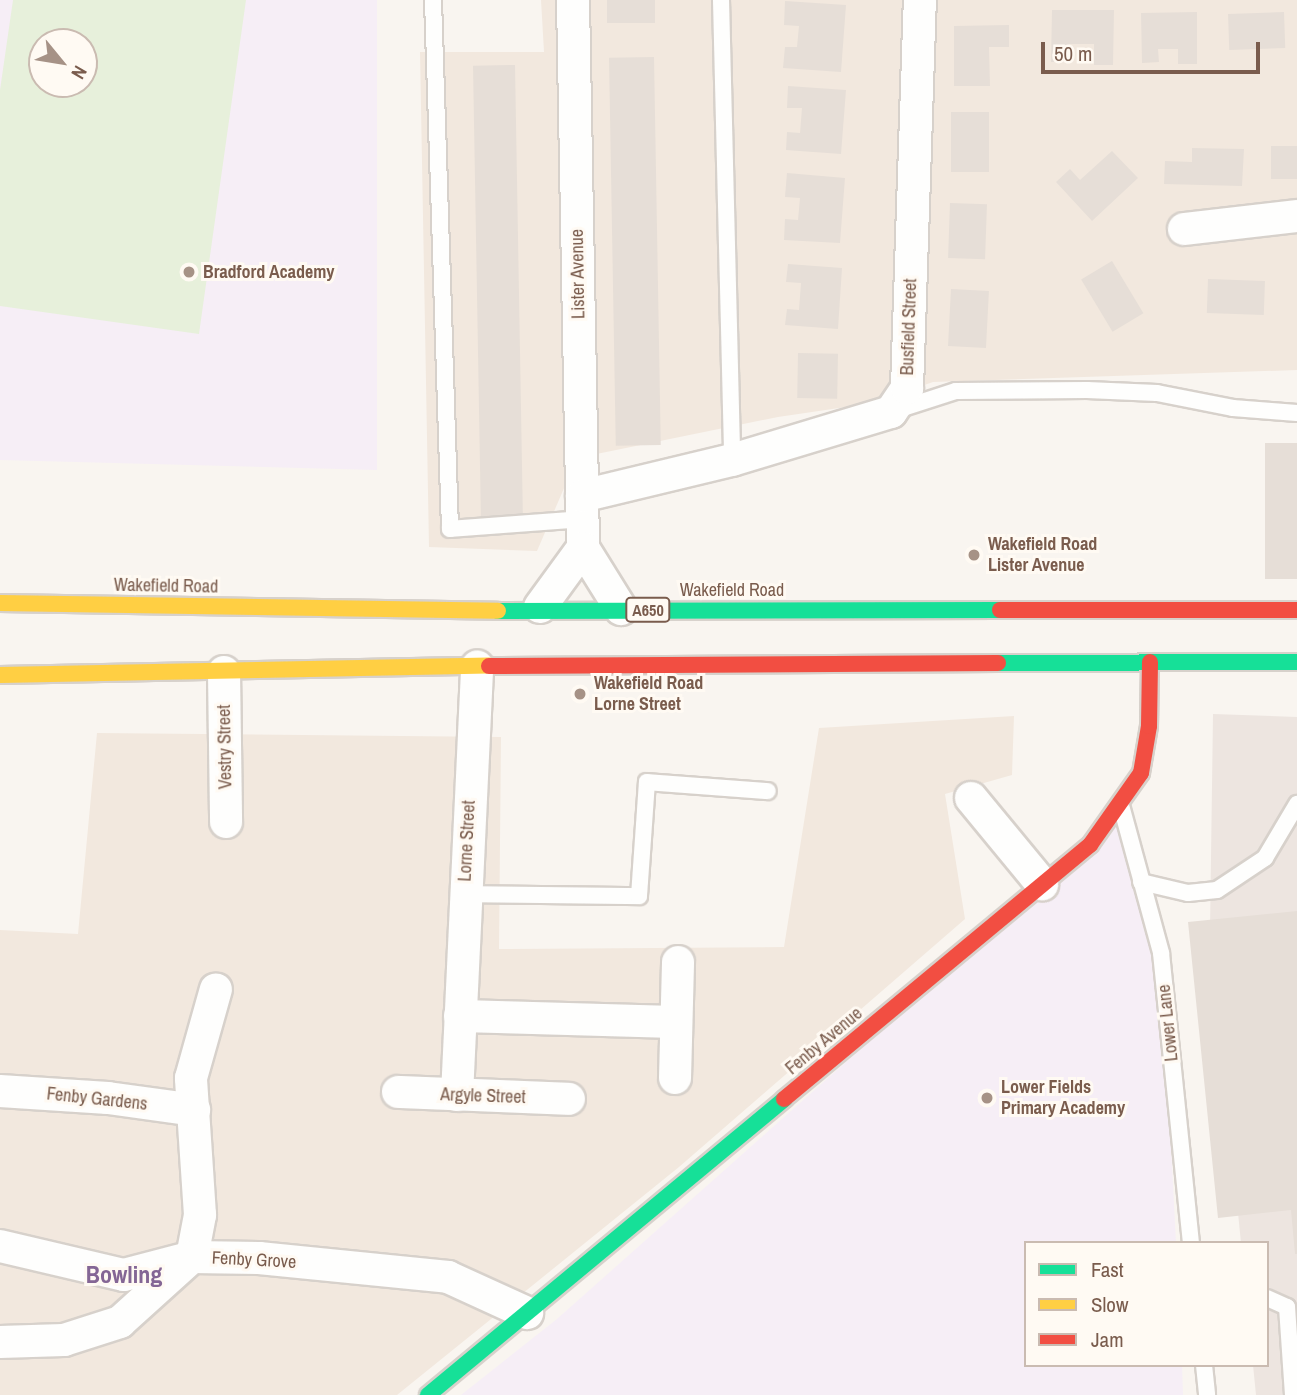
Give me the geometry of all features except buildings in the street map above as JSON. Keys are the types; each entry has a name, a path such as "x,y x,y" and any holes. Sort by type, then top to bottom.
{"main road":[{"name":"Wakefield Road","path":"0,603 480,611 540,607 621,610 1297,610"},
{"name":"Fenby Avenue","path":"428,1395 1090,845 1121,807 1141,773 1149,726 1150,662"},
{"path":"0,675 477,666 1297,662"}],"street":[{"name":"Lister Avenue","path":"573,0 583,521"},
{"name":"Busfield Street","path":"891,412 906,388 920,0"},
{"path":"1184,228 1297,216"},
{"path":"540,607 583,521 732,460 891,412"},
{"path":"583,521 621,610"},
{"name":"Lorne Street","path":"457,1095 464,894 477,666"},
{"name":"Vestry Street","path":"224,672 226,822"},
{"path":"971,798 1042,884"},
{"path":"675,1078 678,962"},
{"path":"0,1246 124,1275 192,1257 200,1215 191,1078 216,989"},
{"path":"460,1016 676,1022"},
{"name":"Fenby Gardens","path":"0,1091 108,1098 194,1110"},
{"name":"Argyle Street","path":"398,1092 569,1099"},
{"name":"Fenby Grove","path":"0,1342 64,1340 120,1322 192,1257 258,1258 448,1277 527,1312"}],"lane":[{"path":"433,0 450,529 583,521"},
{"path":"721,0 732,460"},
{"path":"891,412 956,391 1087,390 1157,393 1233,408 1297,413"},
{"path":"464,894 639,896 647,782 768,791"},
{"path":"1141,882 1188,893 1217,890 1265,858 1297,804"},
{"name":"Lower Lane","path":"1121,807 1161,953 1191,1241"},
{"path":"1269,1299 1292,1306 1293,1395"},
{"path":"1204,1367 1207,1395"}],"shaded area":[{"name":"Bradford Academy","path":"0,0 377,0 377,470 0,460"},
{"path":"541,0 1297,0 1297,370 933,382 873,403 778,417 577,458 537,551 429,547 420,52 544,52"},
{"path":"1213,714 1297,717 1297,1395 1256,1395 1253,1367 1269,1367 1269,1241 1241,1241 1210,929"},
{"path":"1014,716 1012,775 945,794 965,919 679,1167 397,1395 0,1395 0,930 78,934 97,733 501,737 499,949 784,947 819,728"},
{"name":"Lower Fields Primary Academy","path":"1121,807 1161,953 1176,1241 1024,1241 1024,1367 1182,1367 1183,1395 461,1395 557,1319 1090,845"}],"green space":[{"path":"13,0 246,0 199,334 0,306 0,90"}],"traffic: fast":[{"path":"498,611 1000,610"},
{"path":"998,663 1297,662"},
{"path":"428,1395 784,1099"}],"traffic: slow":[{"path":"0,603 498,611"},
{"path":"0,675 489,666"}],"traffic: jam":[{"path":"1000,610 1297,610"},
{"path":"784,1099 1090,845 1141,773 1149,726 1150,662"},
{"path":"489,666 998,663"}],"place":[{"name":"Bradford Academy","path":"189,272"},
{"name":"Wakefield Road Lister Avenue","path":"974,555"},
{"name":"Wakefield Road Lorne Street","path":"580,694"},
{"name":"Lower Fields Primary Academy","path":"987,1098"}],"district":[{"name":"Bowling","path":"124,1275"}]}
